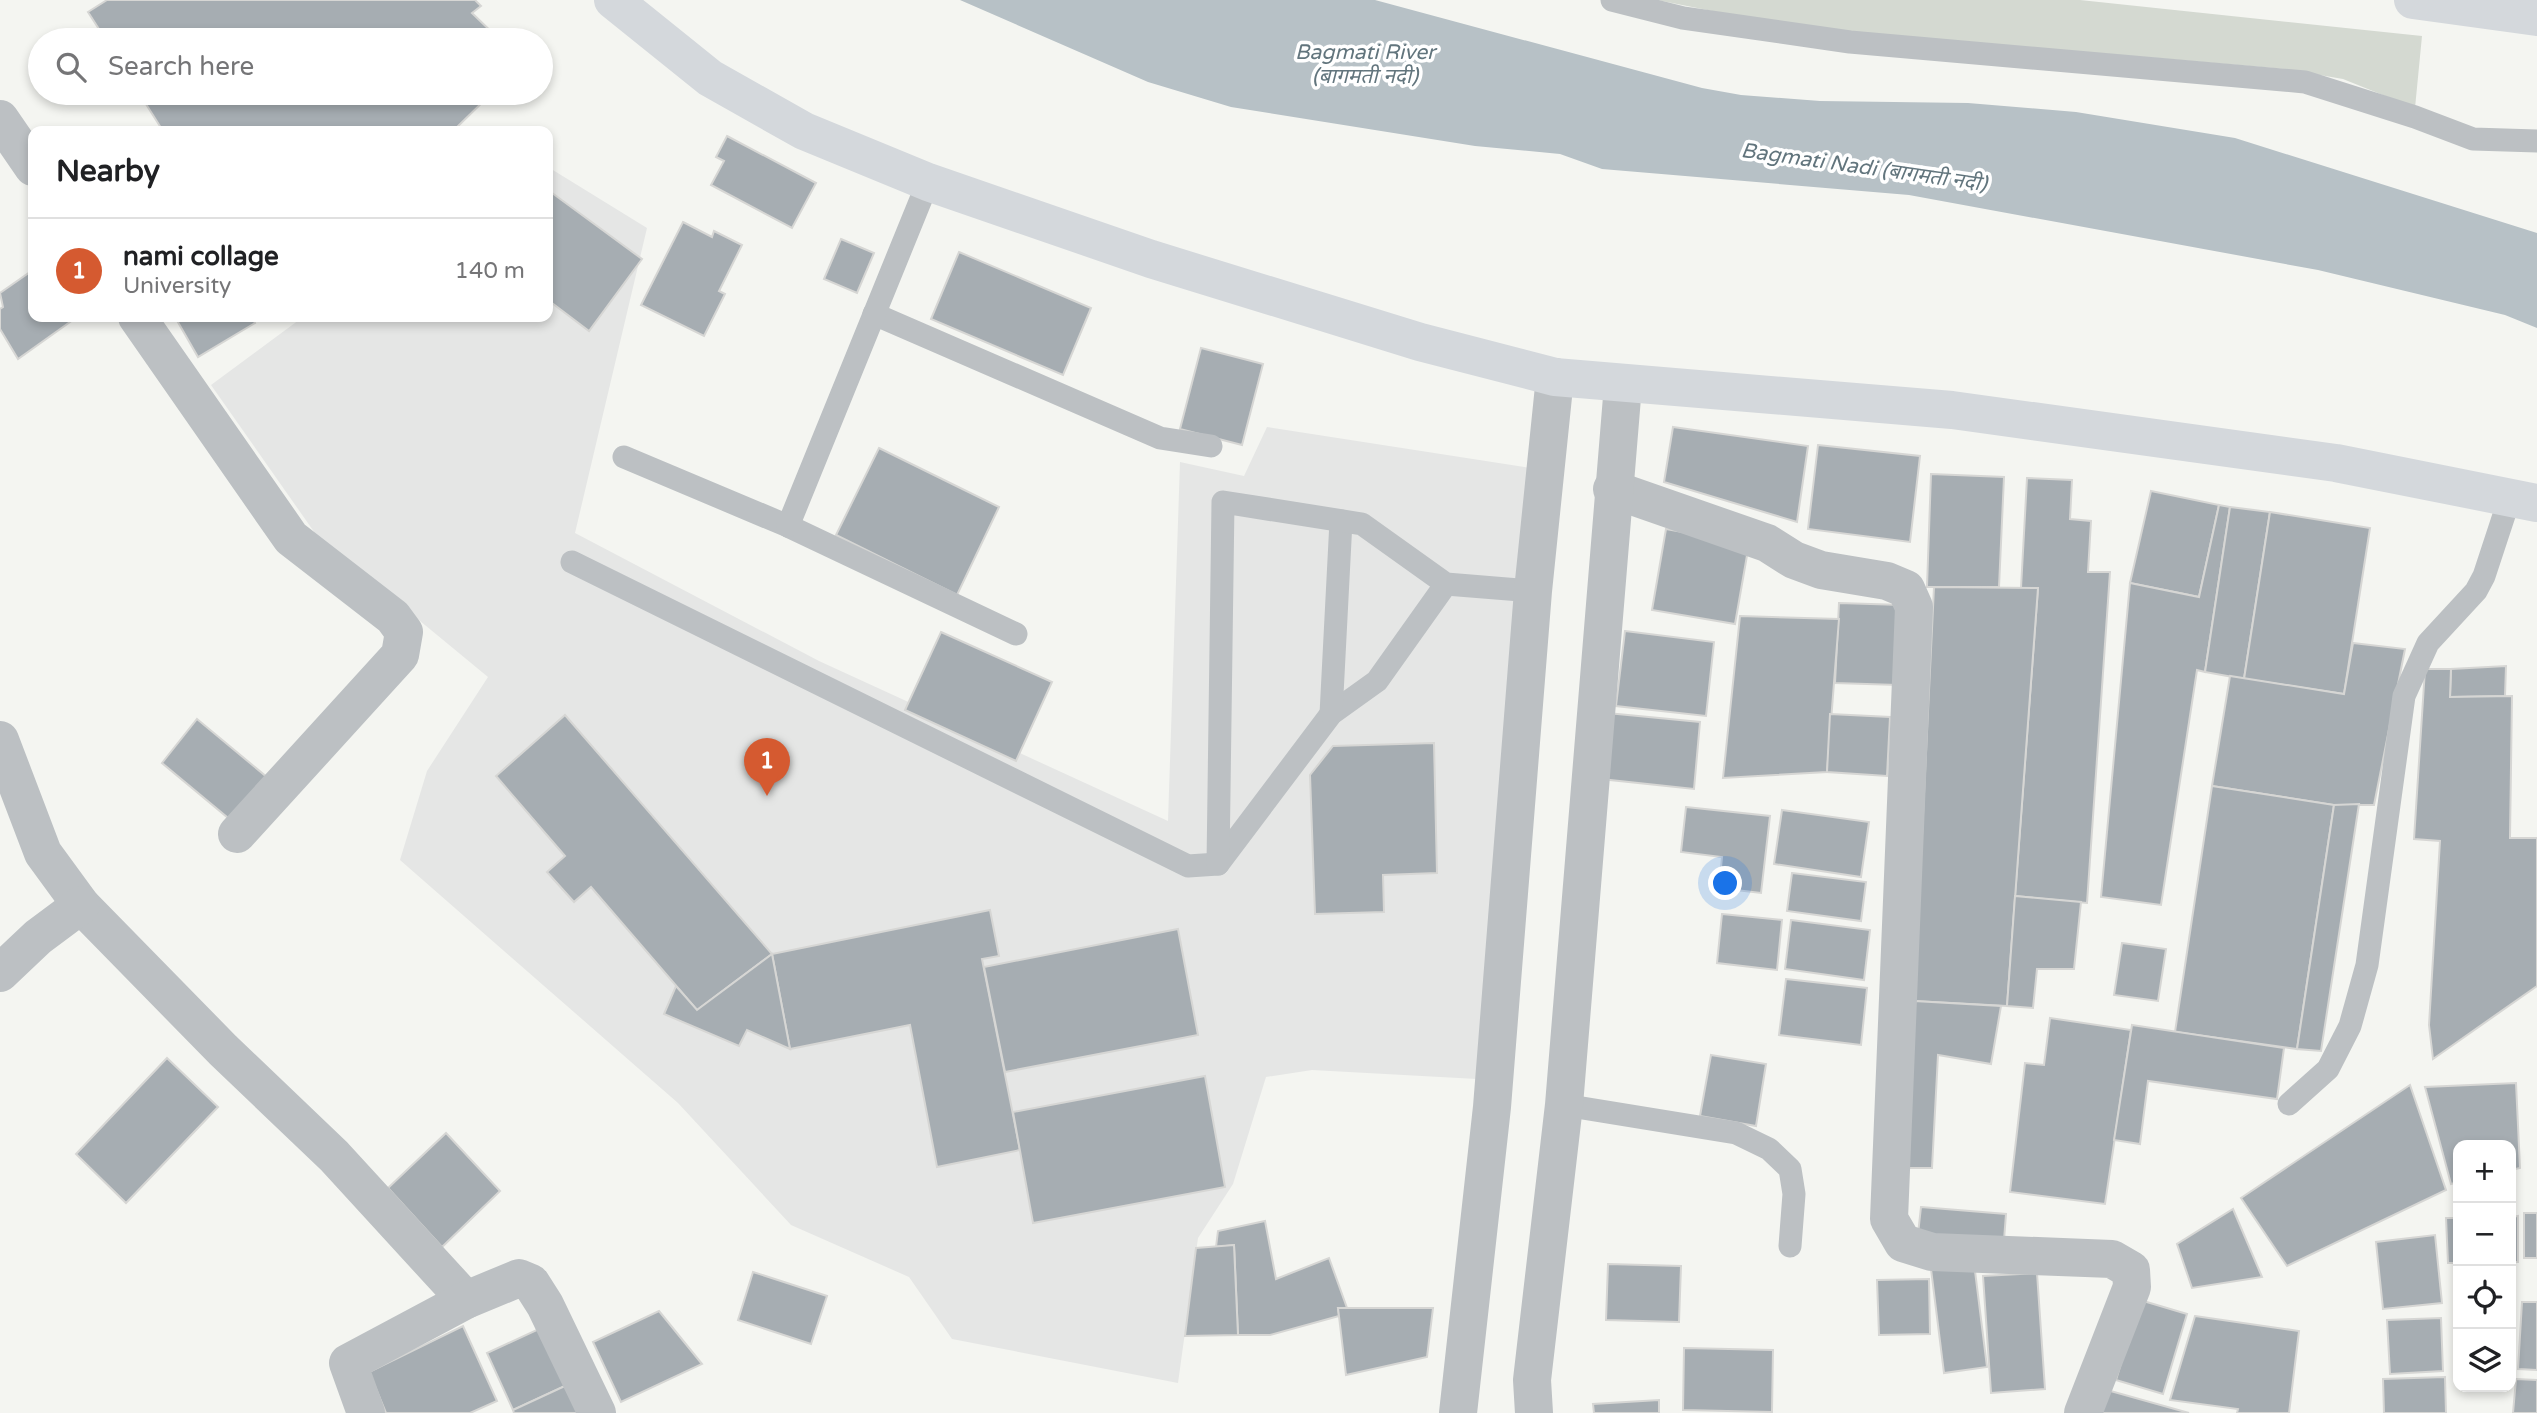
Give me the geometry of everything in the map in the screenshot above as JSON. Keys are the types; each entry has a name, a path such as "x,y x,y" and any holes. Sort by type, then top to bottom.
{"main road":[{"path":"612,0 710,78 804,131 928,182 1164,263 1420,342 1555,377 1623,385 1952,410 2336,463 2523,500"},
{"path":"2413,0 2537,17"}],"street":[{"path":"0,119 28,160"},
{"path":"141,322 291,538 393,617 404,632 400,655 237,834"},
{"path":"1458,1413 1492,1107 1533,591 1555,377"},
{"path":"1534,1413 1532,1380 1564,1105 1612,489 1623,385"},
{"path":"1612,489 1767,543 1794,559 1821,570 1887,581 1906,589 1914,607 1889,1219 1903,1243 1932,1252 2112,1259 2131,1270 2132,1287 2083,1413"},
{"path":"0,740 44,853 81,905 223,1050 334,1156 466,1300"},
{"path":"0,973 38,937 81,905"},
{"path":"366,1413 348,1363 466,1300 519,1278 531,1283 545,1305 597,1413"}],"lane":[{"path":"1612,0 1683,18 1850,42 2305,82 2416,117 2473,139 2537,141"},
{"path":"788,526 928,182"},
{"path":"874,314 1160,438 1211,446"},
{"path":"624,457 788,526 1016,634"},
{"path":"2289,1104 2328,1069 2350,1026 2367,965 2404,696 2428,643 2476,591 2523,500"},
{"path":"1218,864 1223,502 1362,524 1446,584 1533,591"},
{"path":"1331,714 1341,521"},
{"path":"572,562 1188,866 1218,864 1331,714 1377,681 1446,584"},
{"path":"1564,1105 1736,1133 1769,1149 1790,1169 1794,1194 1790,1247"}],"shaded area":[{"path":"1657,0 2080,0 2422,36 2415,108 2343,79 2285,69 1793,27"},
{"path":"553,170 647,228 575,533 819,661 1168,821 1180,462 1244,476 1267,427 1537,469 1477,1079 1312,1070 1266,1077 1233,1184 1198,1238 1178,1383 952,1339 909,1277 791,1225 678,1103 400,860 427,771 488,677 317,536 211,385 296,322 553,322"}],"water":[{"name":"Bagmati River (बागमती नदी)","path":"960,0 1375,0 1702,88 1741,95 1820,101 1968,103 2076,112 2235,138 2537,233 2537,328 2505,315 2318,270 1909,195 1602,169 1560,154 1475,146 1231,107 1148,82"}],"building":[{"path":"107,0 475,0 481,6 472,13 488,28 98,28 88,12"},
{"path":"147,105 480,105 458,126 160,126"},
{"path":"727,136 816,183 792,228 711,185 724,161 716,157"},
{"path":"553,194 642,259 589,331 553,304"},
{"path":"683,222 712,237 714,231 742,245 719,291 725,294 704,336 641,305"},
{"path":"841,239 874,253 857,293 824,279"},
{"path":"959,252 1091,308 1063,375 931,319"},
{"path":"28,273 28,322 70,322 18,359 0,329 0,309 3,307 0,293"},
{"path":"178,322 254,322 255,323 198,357"},
{"path":"1201,348 1263,364 1242,445 1180,429"},
{"path":"1673,427 1808,446 1797,522 1664,482"},
{"path":"1818,445 1920,456 1910,542 1808,529"},
{"path":"879,448 999,507 957,595 836,535"},
{"path":"1931,474 2004,477 1999,587 1927,587"},
{"path":"2027,478 2072,480 2070,519 2091,521 2088,572 2110,572 2087,903 2015,896 2038,588 2021,588"},
{"path":"2151,491 2219,505 2199,597 2130,583"},
{"path":"2219,505 2230,507 2205,672 2197,670 2161,905 2101,897 2130,583 2199,597"},
{"path":"2230,507 2270,512 2244,679 2205,672"},
{"path":"2270,512 2370,528 2344,694 2244,679"},
{"path":"1666,529 1749,544 1735,624 1652,610"},
{"path":"1934,587 2038,588 2007,1006 1914,1001"},
{"path":"1839,603 1902,605 1898,685 1835,683"},
{"path":"1740,616 1839,619 1827,772 1723,778"},
{"path":"1625,631 1714,642 1706,716 1616,706"},
{"path":"941,632 1052,682 1016,761 905,710"},
{"path":"2353,643 2405,649 2374,805 2334,805 2212,786 2230,676 2344,694"},
{"path":"2506,666 2505,696 2450,697 2451,669"},
{"path":"2425,669 2451,669 2450,697 2512,696 2510,838 2537,838 2537,986 2433,1059 2429,1025 2440,841 2414,839"},
{"path":"1607,713 1700,722 1694,789 1601,779"},
{"path":"1830,714 1890,717 1887,776 1827,772"},
{"path":"565,715 772,954 697,1010 591,887 574,902 547,872 565,856 496,776"},
{"path":"197,719 274,783 239,827 162,763"},
{"path":"1434,743 1437,873 1383,875 1384,912 1315,914 1310,775 1333,746"},
{"path":"2212,786 2334,805 2297,1049 2175,1032"},
{"path":"2359,804 2321,1051 2297,1049 2334,805"},
{"path":"1686,807 1770,816 1761,893 1719,888 1722,857 1681,852"},
{"path":"1782,810 1869,822 1861,877 1774,864"},
{"path":"1792,873 1866,882 1861,921 1787,911"},
{"path":"2015,896 2081,902 2074,969 2037,969 2033,1008 2007,1006"},
{"path":"990,910 999,956 982,959 1020,1150 937,1167 910,1025 790,1049 772,954"},
{"path":"1722,914 1782,920 1777,970 1717,963"},
{"path":"1791,920 1870,930 1864,980 1785,969"},
{"path":"1178,929 1198,1035 1005,1072 984,967"},
{"path":"2122,943 2166,949 2158,1001 2114,995"},
{"path":"772,954 790,1049 747,1030 739,1046 664,1014 676,986 697,1010"},
{"path":"1786,979 1867,988 1861,1045 1779,1035"},
{"path":"1914,1001 2001,1006 1991,1064 1938,1055 1932,1168 1906,1168"},
{"path":"2050,1018 2131,1030 2105,1204 2010,1192 2025,1063 2044,1065"},
{"path":"2132,1025 2284,1048 2277,1099 2148,1081 2140,1144 2114,1140"},
{"path":"1711,1055 1766,1064 1756,1126 1700,1116"},
{"path":"167,1058 218,1107 126,1203 76,1154"},
{"path":"1205,1076 1225,1187 1033,1223 1013,1112"},
{"path":"2516,1083 2520,1168 2516,1169 2516,1140 2453,1140 2451,1184 2425,1087"},
{"path":"2410,1085 2446,1190 2287,1266 2241,1198"},
{"path":"446,1133 500,1191 442,1247 388,1188"},
{"path":"1921,1207 2006,1214 2004,1240 1918,1234"},
{"path":"2233,1209 2262,1277 2192,1288 2177,1244"},
{"path":"2524,1213 2537,1213 2537,1258 2524,1258"},
{"path":"2518,1216 2518,1262 2516,1262"},
{"path":"2446,1218 2453,1218 2453,1263 2448,1263"},
{"path":"1265,1221 1276,1279 1329,1258 1347,1308 1338,1308 1339,1316 1270,1335 1238,1335 1234,1245 1216,1247 1218,1231"},
{"path":"2435,1235 2442,1303 2383,1309 2376,1242"},
{"path":"1234,1245 1238,1335 1185,1336 1196,1248"},
{"path":"1974,1263 1987,1367 1944,1373 1931,1269"},
{"path":"1608,1264 1681,1266 1679,1322 1606,1320"},
{"path":"753,1272 827,1296 811,1344 738,1320"},
{"path":"2037,1273 2045,1389 1991,1393 1983,1276"},
{"path":"1929,1279 1930,1334 1879,1335 1877,1280"},
{"path":"2140,1300 2187,1314 2163,1394 2116,1380"},
{"path":"2522,1302 2537,1302 2537,1370 2518,1369"},
{"path":"1338,1308 1433,1308 1427,1357 1346,1375"},
{"path":"659,1311 702,1364 621,1402 593,1342"},
{"path":"2195,1316 2299,1331 2289,1413 2237,1413 2238,1409 2170,1400"},
{"path":"2441,1318 2443,1371 2390,1374 2387,1320"},
{"path":"463,1326 497,1401 470,1413 386,1413 369,1372"},
{"path":"541,1328 567,1385 513,1410 487,1353"},
{"path":"1684,1348 1773,1350 1772,1412 1683,1410"},
{"path":"2445,1377 2446,1413 2384,1413 2383,1379"},
{"path":"2516,1379 2537,1380 2537,1413 2513,1413"},
{"path":"567,1385 580,1413 514,1413 513,1410"},
{"path":"2107,1390 2189,1413 2101,1413"},
{"path":"1659,1400 1659,1413 1594,1413 1593,1404"}],"place":[{"name":"nami collage","path":"767,796"}],"water label":[{"name":"Bagmati Nadi (बागमती नदी)","path":"1864,167"}]}
